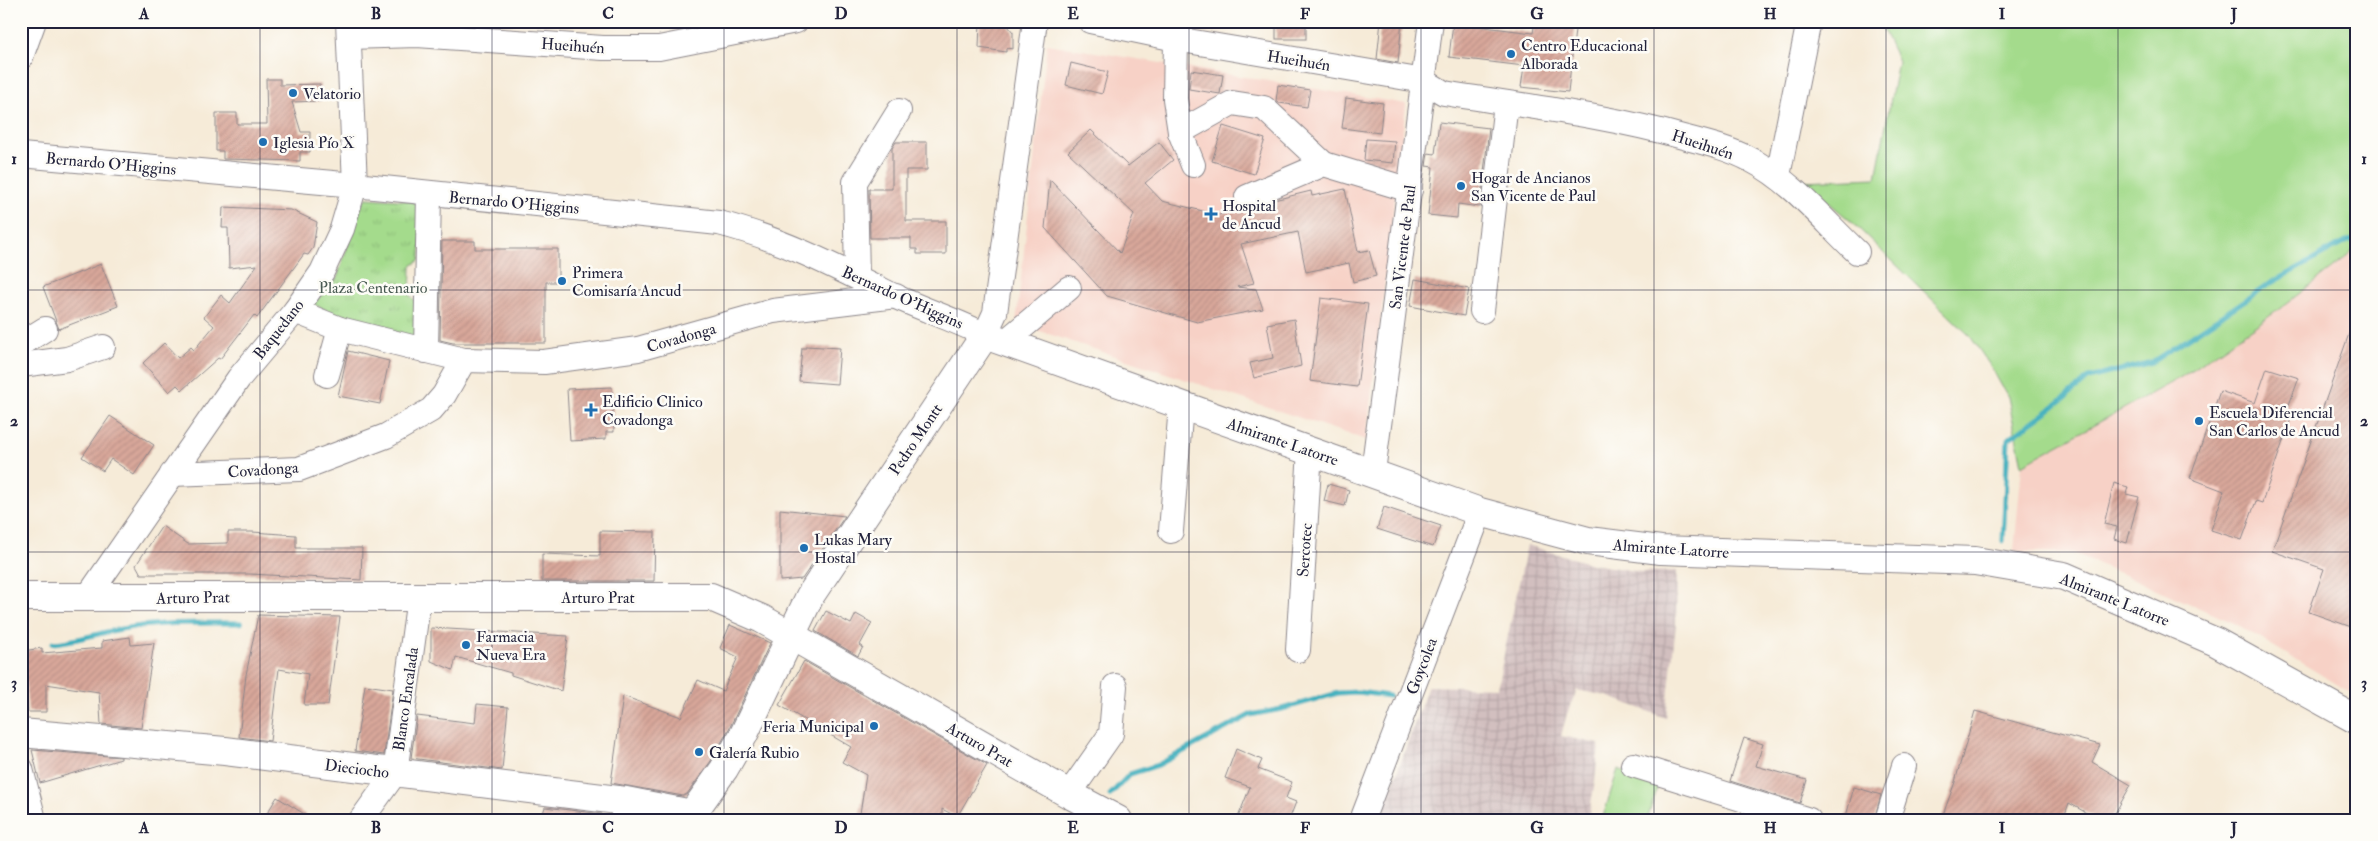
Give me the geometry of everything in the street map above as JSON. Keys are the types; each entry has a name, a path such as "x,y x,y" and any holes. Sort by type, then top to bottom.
{"main road":[{"name":"Almirante Latorre","path":"995,339 1373,472 1480,512 1588,541 1662,550 1975,561 2064,576 2216,642 2357,720"},
{"name":"Pedro Montt","path":"692,817 724,769 744,734 792,636 802,610 995,339"},
{"path":"711,597 802,610"},
{"name":"Arturo Prat","path":"21,598 711,597 762,619 1118,820"},
{"path":"21,611 68,611 80,605 87,598"},
{"name":"Dieciocho","path":"21,733 225,752 395,773 624,810 692,817"}],"street":[{"path":"21,57 34,21"},
{"name":"Hueihuén","path":"348,29 603,48 659,48 796,21"},
{"name":"Pedro Montt","path":"995,339 995,313 1035,21"},
{"name":"Hueihuén","path":"1090,21 1176,39 1424,81 1444,92 1605,119 1710,144 1751,159 1778,176 1856,252"},
{"name":"San Vicente de Paul","path":"1373,472 1431,21"},
{"path":"1778,176 1809,21"},
{"name":"Baquedano","path":"87,598 239,378 295,310 322,272 342,229 355,185 348,29"},
{"path":"1176,39 1175,100 1180,132 1193,165"},
{"path":"1180,132 1232,103 1264,108 1324,164 1410,190"},
{"path":"1482,310 1506,103"},
{"path":"857,276 855,182 899,111"},
{"name":"Bernardo O'Higgins","path":"21,155 355,185 719,223 760,234 995,339"},
{"path":"1247,197 1324,164"},
{"path":"426,351 429,194"},
{"path":"995,339 1069,288"},
{"name":"Covadonga","path":"295,310 340,329 464,360 544,362 638,349 773,311 896,296"},
{"path":"21,344 45,329"},
{"path":"327,375 340,329"},
{"path":"21,365 67,359 103,347"},
{"name":"Covadonga","path":"172,474 298,469 386,436 431,410 444,395 464,360"},
{"path":"1171,531 1181,405"},
{"name":"Sercotec","path":"1298,650 1310,450"},
{"name":"Goycolea","path":"1362,820 1480,512"},
{"name":"Blanco Encalada","path":"360,820 395,773 419,597"},
{"path":"1069,794 1111,734 1115,686"},
{"path":"1633,765 1809,820"},
{"path":"1887,820 1904,766"},
{"path":"21,769 34,820"}],"shaded area":[{"name":"Hospital de Ancud","path":"1047,44 1406,104 1366,440 1016,323"},
{"name":"Escuela Diferencial San Carlos de Ancud","path":"2357,250 2357,696 2234,623 2074,553 2014,551 2022,465 2181,377 2274,313 2347,257 2352,251"},
{"path":"1527,545 1592,564 1641,572 1677,571 1676,623 1666,718 1607,696 1577,690 1567,714 1561,736 1599,744 1588,820 1380,820 1428,686 1497,688"}],"green space":[{"path":"1879,21 2357,21 2357,250 2352,251 2347,257 2274,313 2181,377 2022,465 2008,397 1970,336 1853,223 1803,181 1876,178 1898,61"},
{"name":"Plaza Centenario","path":"366,198 413,201 422,209 420,260 411,266 410,296 419,304 417,340 346,319 313,304 337,278 361,205"},
{"path":"1618,769 1659,783 1647,820 1602,820"}],"building":[{"path":"980,21 1004,21 1013,32 1013,49 1006,48 1006,52 979,48"},
{"path":"1276,21 1306,21 1306,39 1276,39"},
{"path":"1381,21 1402,21 1398,63 1377,59"},
{"name":"Centro Educacional Alborada","path":"1535,21 1576,21 1568,92 1521,87 1524,66 1449,57 1453,23 1533,33"},
{"path":"1071,63 1108,72 1102,94 1066,85"},
{"path":"1191,70 1223,75 1220,94 1189,89"},
{"name":"Iglesia Pío X","path":"266,79 280,79 280,85 320,84 321,101 292,102 301,132 310,132 310,152 300,152 300,161 223,159 223,151 216,151 216,113 237,113 237,124 267,124"},
{"path":"1278,85 1310,90 1307,107 1276,101"},
{"path":"1346,98 1383,103 1380,133 1342,128"},
{"name":"Hogar de Ancianos San Vicente de Paul","path":"1439,122 1489,128 1480,207 1458,204 1457,218 1428,215 1433,167 1426,166 1428,153 1435,154"},
{"path":"1223,126 1265,139 1254,174 1212,161"},
{"path":"1091,130 1128,166 1159,142 1173,160 1145,183 1162,201 1219,215 1241,209 1252,210 1274,200 1311,191 1312,196 1345,189 1358,252 1369,250 1376,276 1353,282 1349,263 1306,272 1298,232 1241,244 1254,283 1237,287 1256,289 1263,309 1197,322 1107,296 1045,228 1050,180 1120,253 1134,214 1068,152"},
{"path":"1366,139 1395,141 1393,163 1364,160"},
{"path":"896,142 927,142 927,170 906,170 906,221 946,221 946,254 917,254 917,249 911,249 911,238 870,238 869,189 892,189 892,148"},
{"path":"223,207 291,210 317,222 313,248 308,255 304,254 257,318 254,315 220,359 218,358 182,390 177,385 169,392 143,363 164,343 178,358 191,347 194,350 214,326 204,317 221,295 230,303 257,265 229,268 228,228 222,228"},
{"path":"442,241 475,241 475,249 558,249 558,282 546,282 546,343 453,343 440,340"},
{"path":"101,264 118,306 59,329 43,287"},
{"path":"1415,279 1469,289 1464,316 1410,306"},
{"path":"1321,298 1368,304 1357,387 1310,381"},
{"path":"2355,317 2357,317 2357,528 2351,545 2357,547 2357,566 2351,584 2357,586 2357,629 2309,612 2324,569 2272,551"},
{"path":"1294,319 1301,366 1254,378 1250,363 1273,358 1267,324"},
{"path":"806,346 840,348 837,384 799,381 802,348 806,348"},
{"path":"348,351 389,361 380,404 338,396"},
{"path":"2267,368 2299,378 2284,418 2290,421 2262,503 2256,501 2242,540 2211,530 2224,491 2190,478 2220,391 2255,403"},
{"name":"Edificio Clinico Covadonga","path":"612,387 614,432 606,432 606,439 570,441 567,389"},
{"path":"110,416 154,445 134,475 111,459 103,471 82,457"},
{"path":"2114,483 2128,487 2126,494 2139,497 2127,543 2114,539 2117,527 2104,524"},
{"path":"1328,484 1349,490 1345,506 1324,501"},
{"path":"1384,507 1441,526 1433,547 1377,529"},
{"name":"Lukas Mary Hostal","path":"780,509 845,516 802,579 780,581"},
{"path":"162,526 188,544 228,543 228,532 252,532 296,535 296,548 362,548 361,580 250,574 141,574 136,565"},
{"path":"600,531 655,532 654,581 542,581 542,554 600,556"},
{"path":"826,611 851,624 856,614 872,623 860,645 863,647 858,656 815,631"},
{"path":"258,615 340,617 328,705 304,705 308,674 279,669 270,741 239,737 246,675"},
{"path":"730,625 770,643 730,727 711,761 687,794 683,796 611,783 623,696 681,717 698,680 723,691 738,657 720,648"},
{"path":"431,628 568,636 561,691 511,675 511,673 456,657 453,670 431,661"},
{"path":"130,637 131,645 154,643 141,728 101,724 99,692 46,684 46,712 28,712 25,679 21,679 23,651 42,648 42,653 102,648 102,641"},
{"name":"Feria Municipal","path":"804,661 987,765 957,817 942,809 942,820 859,820 866,775 842,762 851,747 779,705"},
{"path":"365,685 393,689 384,755 355,751"},
{"path":"477,704 508,707 502,770 411,758 417,716 475,723"},
{"path":"1975,711 2100,745 2092,762 2131,785 2111,820 2099,820 2069,803 2063,820 1941,820 1955,782"},
{"path":"1744,738 1763,744 1756,766 1807,780 1800,803 1730,781"},
{"path":"1236,749 1262,760 1258,769 1292,782 1286,798 1296,802 1289,820 1237,820 1250,787 1225,778"},
{"path":"32,750 121,757 121,759 40,783"},
{"path":"1854,787 1881,795 1874,820 1845,820"},
{"path":"277,797 314,820 263,820"},
{"path":"545,807 602,814 600,820 541,820"}],"waterway":[{"path":"2003,541 2008,439 2052,408 2089,378 2152,362 2271,283 2347,241 2357,240"},
{"path":"53,643 151,625 241,623"},
{"path":"1110,795 1130,774 1158,765 1250,715 1282,709 1338,693 1358,692 1389,696"}],"place":[{"name":"Centro Educacional Alborada","path":"1511,54"},
{"name":"Velatorio","path":"293,93"},
{"name":"Iglesia Pío X","path":"263,142"},
{"name":"Hogar de Ancianos San Vicente de Paul","path":"1461,186"},
{"name":"Hospital de Ancud","path":"1211,214"},
{"name":"Primera Comisaría Ancud","path":"562,281"},
{"name":"Edificio Clinico Covadonga","path":"591,410"},
{"name":"Escuela Diferencial San Carlos de Ancud","path":"2199,421"},
{"name":"Lukas Mary Hostal","path":"804,548"},
{"name":"Farmacia Nueva Era","path":"466,645"},
{"name":"Feria Municipal","path":"874,726"},
{"name":"Galería Rubio","path":"699,752"}]}
